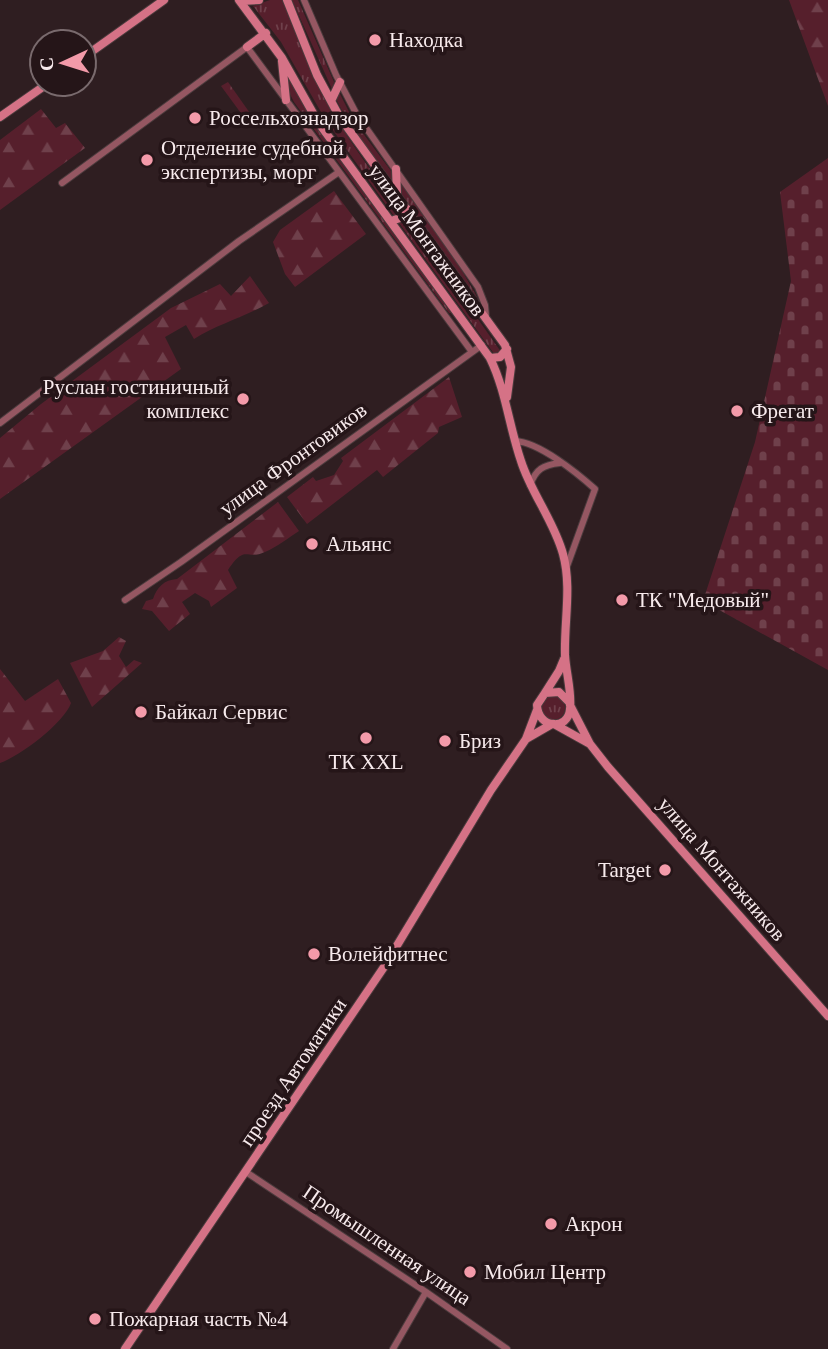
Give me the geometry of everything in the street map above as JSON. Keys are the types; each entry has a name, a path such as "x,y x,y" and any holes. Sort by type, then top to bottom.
{"main road":[{"path":"98,48 164,0"},
{"path":"240,0 260,0"},
{"name":"улица Монтажников","path":"240,0 282,58 318,122 490,358 506,400 515,441 530,485 557,537 566,569 565,656 570,704 590,744 828,1016"},
{"name":"улица Монтажников","path":"287,0 313,64 339,116 486,316 507,349 511,367 506,400"},
{"path":"247,47 266,33"},
{"path":"282,58 286,100"},
{"path":"331,101 340,82"},
{"path":"0,117 28,97"},
{"path":"396,169 397,195"},
{"path":"391,220 400,218 407,209"},
{"path":"490,358 500,357 507,349"},
{"name":"улица Монтажников","path":"545,694 565,656"},
{"path":"552,691 559,692 570,704 568,716 560,723 553,724 542,720 537,710 538,701 552,691"},
{"name":"проезд Автоматики","path":"125,1349 363,1000 491,790 526,739 537,710"},
{"name":"улица Монтажников","path":"553,724 590,744"},
{"name":"проезд Автоматики","path":"526,739 553,724"}],"street":[{"path":"304,0 357,115 478,287 486,316"},
{"path":"62,183 247,47 472,352"},
{"path":"0,423 239,241 339,172"},
{"path":"450,321 465,321"},
{"name":"улица Фронтовиков","path":"125,600 482,345"},
{"path":"515,441 527,443 562,463 595,489 566,569"},
{"path":"530,485 534,474 543,466 562,463"},
{"name":"Промышленная улица","path":"246,1172 507,1349"},
{"path":"393,1349 426,1292"}],"green space":[{"path":"270,0 282,0 333,113 401,211 400,214 394,216 325,119 281,42 253,6"},
{"path":"292,0 298,0 334,82 332,89"},
{"path":"789,0 828,0 828,106"},
{"path":"287,73 311,118 454,313 449,313 294,102 289,92"},
{"path":"228,82 252,116 246,120 221,86"},
{"path":"339,92 353,120 394,175 394,185 348,122 336,99"},
{"path":"41,109 56,128 65,123 85,148 0,210 0,140"},
{"path":"828,158 828,670 703,601 755,442 791,281 780,192"},
{"path":"399,181 461,269 480,302 398,191"},
{"path":"334,191 366,234 295,287 285,274 273,242 280,230"},
{"path":"407,218 501,352 495,355 399,223"},
{"path":"250,276 269,303 194,339 186,325 165,337 181,369 0,499 0,438 41,404 171,308 220,284 231,296"},
{"path":"449,377 462,417 439,427 438,433 383,477 377,470 307,524 287,497 313,477 316,481 334,475 343,461 341,458"},
{"path":"278,502 299,531 265,552 239,557 228,570 237,588 211,607 209,601 195,593 182,602 190,614 169,631 152,611 142,609 162,585 177,579"},
{"path":"119,637 126,641 119,656 126,667 134,660 142,663 92,707 70,663 103,651"},
{"path":"0,669 25,701 58,679 71,703 60,720 40,738 0,763"},
{"path":"553,696 562,699 565,708 562,717 553,720 544,717 541,708 544,699"}],"place":[{"name":"Находка","path":"375,40"},
{"name":"Россельхознадзор","path":"195,118"},
{"name":"Отделение судебной экспертизы, морг","path":"147,160"},
{"name":"Руслан гостиничный комплекс","path":"243,399"},
{"name":"Фрегат","path":"737,411"},
{"name":"Альянс","path":"312,544"},
{"name":"ТК \"Медовый\"","path":"622,600"},
{"name":"Байкал Сервис","path":"141,712"},
{"name":"ТК XXL","path":"366,738"},
{"name":"Бриз","path":"445,741"},
{"name":"Target","path":"665,870"},
{"name":"Волейфитнес","path":"314,954"},
{"name":"Акрон","path":"551,1224"},
{"name":"Мобил Центр","path":"470,1272"},
{"name":"Пожарная часть №4","path":"95,1319"}]}
